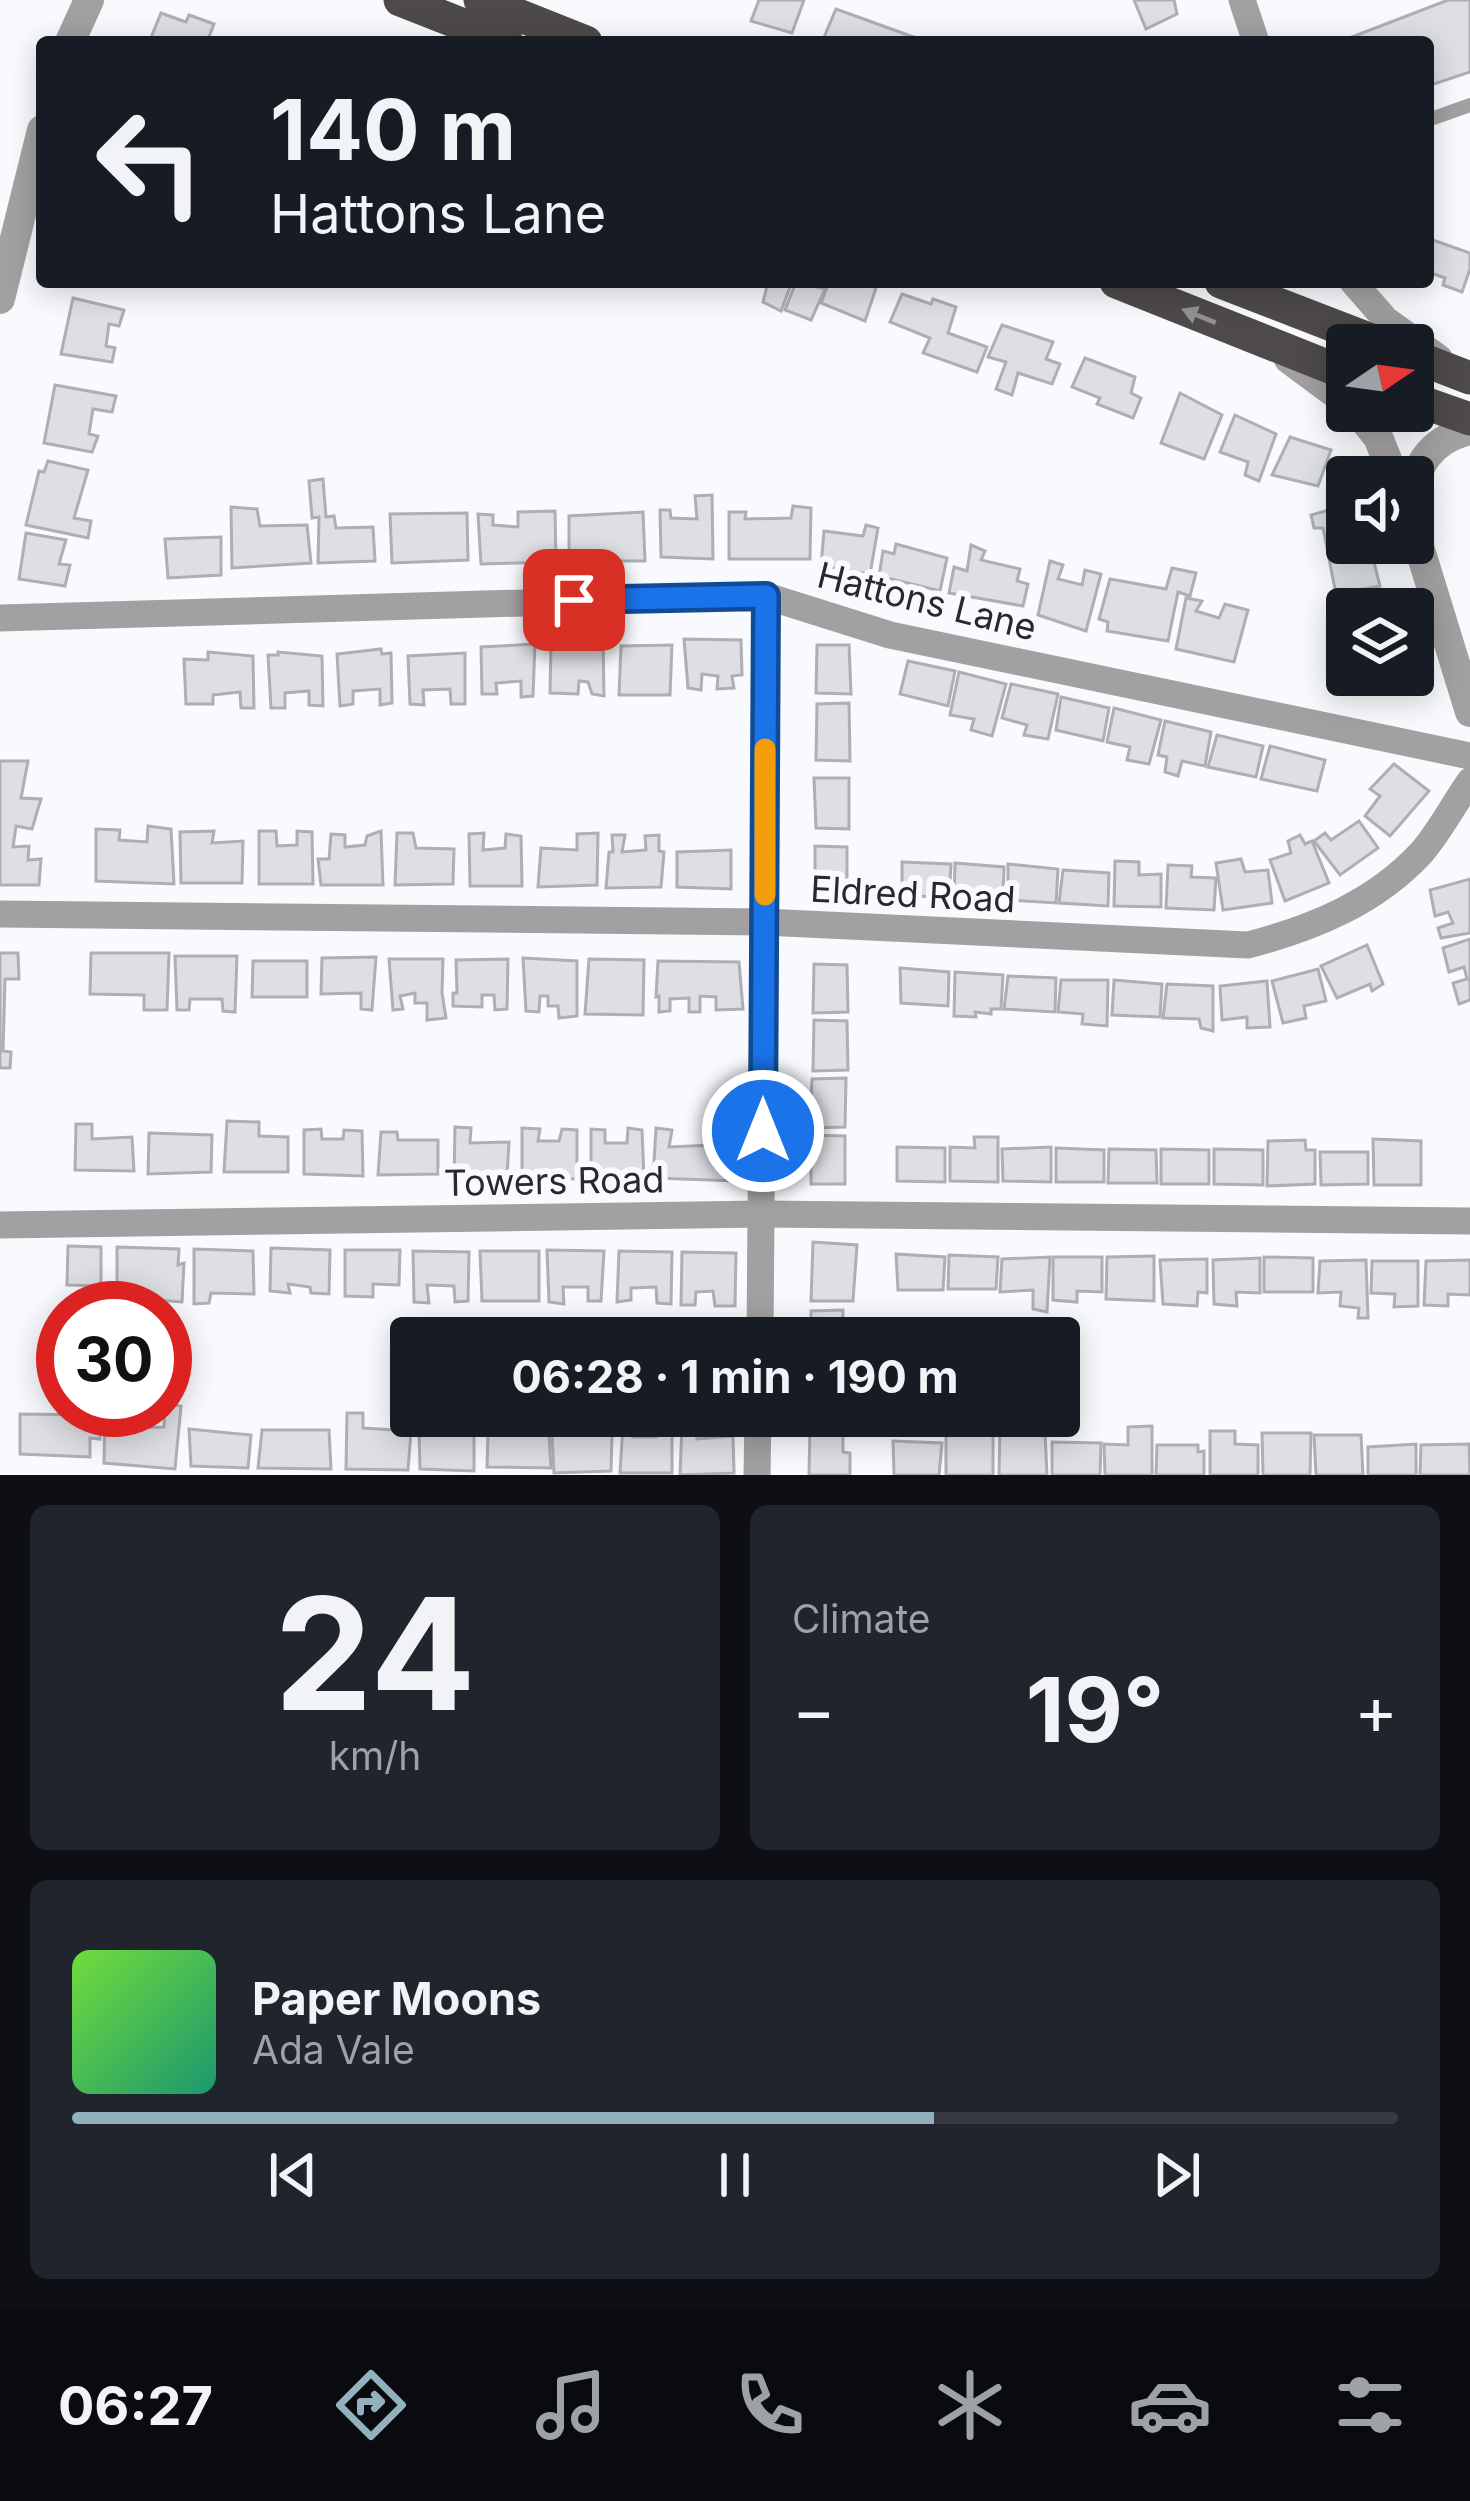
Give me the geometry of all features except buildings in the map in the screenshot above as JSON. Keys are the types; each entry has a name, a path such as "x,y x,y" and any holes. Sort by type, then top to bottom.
{"highway":[{"path":"400,0 492,36"},
{"path":"481,0 571,36"},
{"path":"1131,288 1326,366"},
{"path":"1236,288 1329,324"},
{"path":"1434,364 1469,378"},
{"path":"1434,406 1470,419"}],"street":[{"path":"73,36 89,0"},
{"path":"1242,0 1254,36"},
{"path":"0,299 4,263 36,151"},
{"path":"1358,288 1386,320 1469,378"},
{"path":"1261,341 1326,387"},
{"path":"1425,456 1443,439 1470,430"},
{"path":"1424,564 1470,712"},
{"path":"760,1317 766,596"},
{"name":"Hattons Lane","path":"0,618 766,596 890,635 1470,756"},
{"name":"Eldred Road","path":"0,914 764,922 1248,945 1311,928 1378,891 1422,851 1470,781"},
{"name":"Towers Road","path":"0,1225 762,1214 1470,1221"},
{"path":"757,1475 758,1437"}],"lane":[{"path":"1434,118 1470,105"}],"slow traffic":[{"path":"765,749 765,895"}],"route":[{"path":"574,600 766,596 763,1131"}]}
